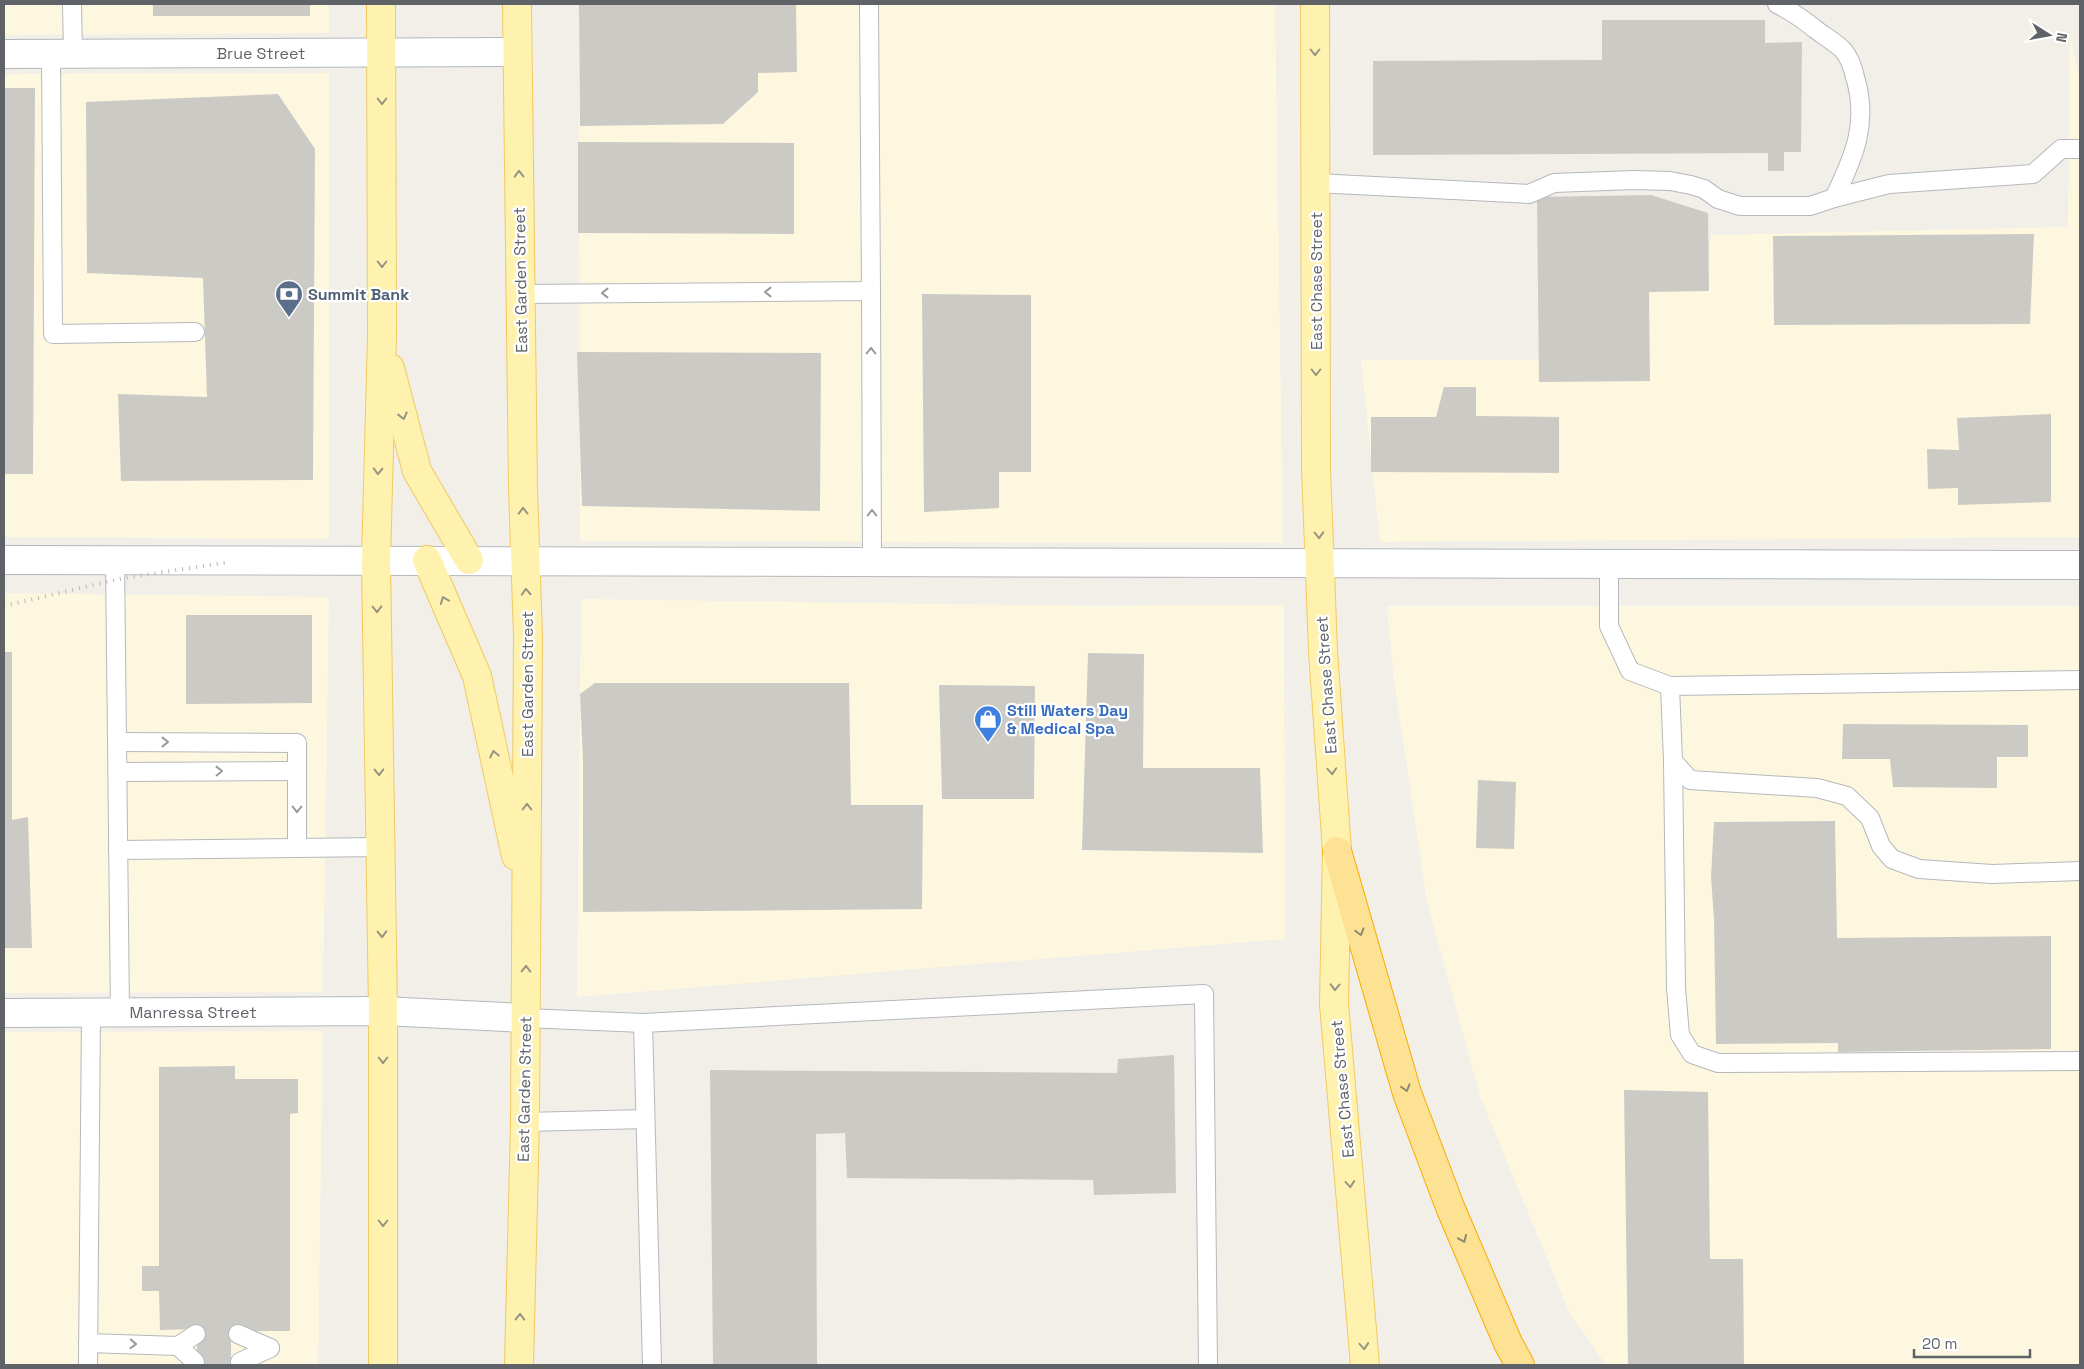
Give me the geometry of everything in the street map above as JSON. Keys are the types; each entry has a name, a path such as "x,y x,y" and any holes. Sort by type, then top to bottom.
{"highway":[{"path":"1338,851 1407,1093 1450,1207 1514,1354"}],"main road":[{"path":"381,4 382,335 376,560 383,1012 383,1365"},
{"name":"East Garden Street","path":"517,4 524,560 528,637 527,904 519,1365"},
{"name":"East Chase Street","path":"1315,4 1316,468 1323,651 1338,851 1334,1004 1366,1365"},
{"path":"382,335 417,471 469,560"},
{"path":"427,560 477,676 527,904"}],"street":[{"name":"Brue Street","path":"4,54 518,52"},
{"path":"4,560 524,560 1320,565 2080,565"},
{"name":"Manressa Street","path":"4,1013 383,1012 525,1018"}],"lane":[{"path":"72,4 62,54 53,334 195,332"},
{"path":"869,4 872,562"},
{"path":"1777,4 1792,11 1843,50 1852,66 1860,91 1862,110 1858,141 1848,170 1834,198"},
{"path":"1316,183 1529,194 1554,183 1634,180 1670,181 1704,189 1718,199 1740,206 1810,206 1889,184 2033,174 2060,149 2080,149"},
{"path":"521,294 871,291"},
{"path":"115,561 120,1012"},
{"path":"1609,565 1610,626 1630,671 1670,686 2080,680"},
{"path":"1670,686 1673,761 1676,988 1680,1036 1692,1054 1718,1063 2080,1061"},
{"path":"117,742 297,742 297,848"},
{"path":"1673,761 1690,780 1817,788 1847,796 1870,818 1881,846 1892,859 1919,869 1992,874 2080,871"},
{"path":"118,772 297,771"},
{"path":"118,850 381,848"},
{"path":"525,1018 643,1023 1204,994 1208,1365"},
{"path":"88,1365 91,1012"},
{"path":"643,1023 652,1365"},
{"path":"524,1122 645,1118"},
{"path":"88,1343 178,1346 196,1334"},
{"path":"238,1334 270,1357"},
{"path":"178,1346 195,1362"},
{"path":"240,1362 270,1357"}],"shaded area":[{"path":"4,4 329,4 329,33 4,35"},
{"path":"579,4 1275,4 1283,543 580,541"},
{"path":"2070,34 2080,82 2080,537 1380,542 1361,360 1628,359 1624,277 1707,273 1711,235 2068,227"},
{"path":"329,73 329,539 4,537 4,74"},
{"path":"4,593 329,597 323,992 4,993"},
{"path":"581,599 1093,606 1284,605 1285,939 577,997"},
{"path":"1387,606 2080,606 2080,1365 1606,1365 1569,1312 1480,1096 1427,902 1394,680"},
{"path":"323,1031 318,1365 4,1365 4,1032"}],"building":[{"path":"153,4 310,4 310,16 153,16"},
{"path":"579,4 796,4 797,72 758,73 758,92 723,124 580,126"},
{"path":"1602,20 1765,20 1765,43 1802,42 1801,152 1784,152 1784,171 1768,171 1768,153 1373,155 1373,61 1602,60"},
{"path":"4,88 35,88 33,474 4,474"},
{"path":"278,94 315,149 313,480 121,481 118,394 207,397 203,278 87,273 86,102"},
{"path":"578,142 794,143 794,234 578,233"},
{"path":"1651,195 1708,213 1709,291 1649,292 1650,381 1539,382 1537,197"},
{"path":"2034,234 2030,324 1774,325 1773,236"},
{"path":"922,294 1031,295 1031,472 999,472 999,508 924,512"},
{"path":"577,352 821,353 820,511 582,506"},
{"path":"1444,387 1476,387 1476,416 1559,417 1559,473 1371,472 1371,417 1436,417"},
{"path":"2051,414 2051,502 1958,505 1958,488 1928,489 1927,449 1959,450 1957,418"},
{"path":"186,615 312,615 312,703 186,704"},
{"path":"4,652 12,652 12,820 28,817 32,948 4,948"},
{"path":"1088,653 1144,654 1143,768 1260,768 1263,853 1082,850"},
{"path":"595,683 849,683 851,805 923,805 922,909 583,912 583,761 580,694"},
{"name":"Still Waters Day & Medical Spa","path":"939,685 1035,686 1034,799 942,799"},
{"path":"1843,724 2028,725 2028,757 1997,757 1997,788 1893,787 1890,759 1842,759"},
{"path":"1478,780 1516,782 1514,849 1476,848"},
{"path":"1835,821 1837,938 2051,936 2051,1049 1838,1052 1838,1043 1716,1044 1714,919 1711,877 1714,822"},
{"path":"1174,1055 1176,1193 1094,1195 1093,1180 847,1178 845,1133 816,1134 817,1365 713,1365 710,1070 1117,1073 1118,1059"},
{"path":"235,1066 235,1079 298,1079 298,1113 290,1114 290,1331 231,1331 231,1365 197,1365 197,1329 160,1330 159,1291 142,1291 142,1266 159,1266 159,1067"},
{"path":"1624,1090 1708,1092 1710,1259 1743,1259 1744,1365 1628,1365"}],"railway":[{"path":"4,606 124,578 230,562"}],"place":[{"name":"Summit Bank","path":"289,318"},
{"name":"Still Waters Day & Medical Spa","path":"988,743"}]}
